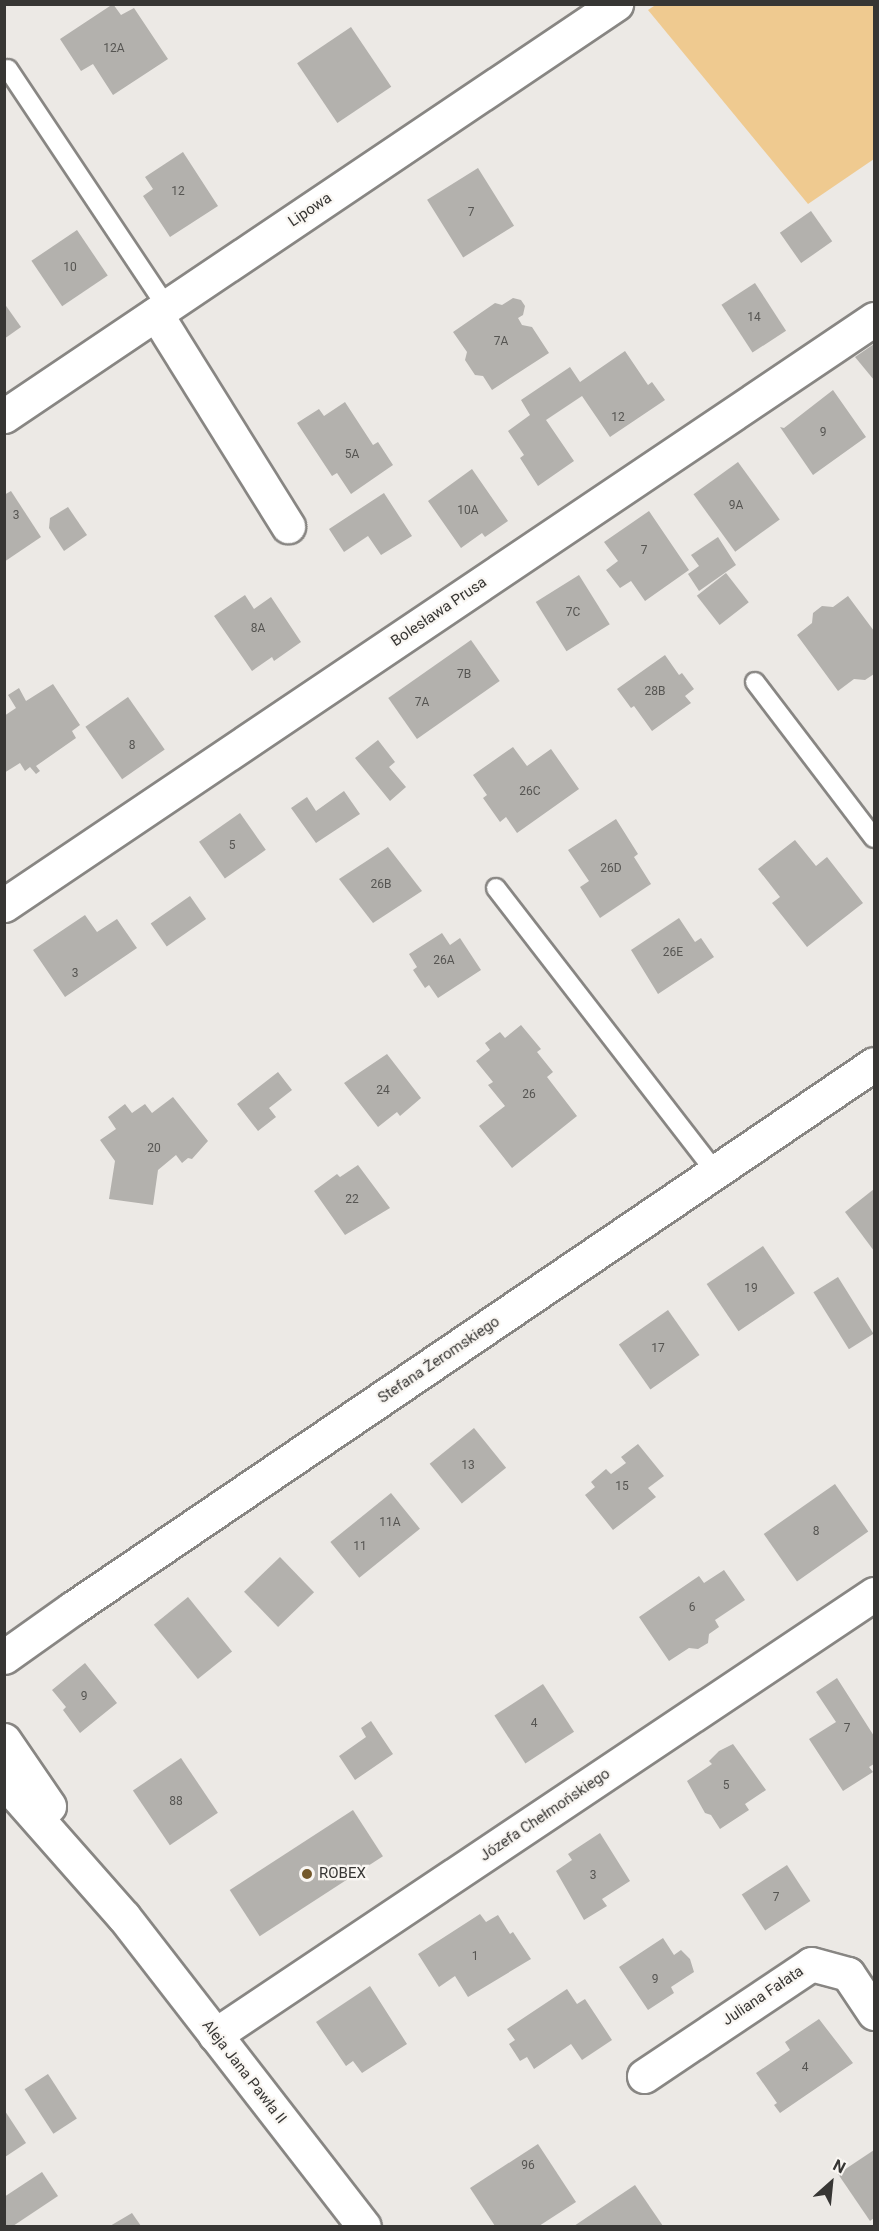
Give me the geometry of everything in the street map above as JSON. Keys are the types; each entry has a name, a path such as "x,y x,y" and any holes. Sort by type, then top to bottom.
{"street":[{"name":"Lipowa","path":"4,416 616,4"},
{"path":"161,310 288,526"},
{"name":"Bolesława Prusa","path":"4,905 874,320"},
{"name":"Stefana Żeromskiego","path":"4,1657 874,1064"},
{"name":"Józefa Chełmońskiego","path":"215,2035 874,1594"},
{"name":"Aleja Jana Pawła II","path":"4,1740 124,1917 364,2226"},
{"name":"Aleja Jana Pawła II","path":"4,1781 124,1917"},
{"name":"Juliana Fałata","path":"644,2076 811,1964 848,1974 874,2013"}],"lane":[{"path":"8,69 161,310"},
{"path":"755,682 874,838"},
{"path":"495,888 716,1173"}],"shaded area":[{"path":"657,4 874,5 874,159 808,204 648,10"}],"building":[{"path":"113,4 121,15 134,8 168,59 113,95 93,64 81,71 60,39"},
{"path":"351,27 391,87 337,123 297,63"},
{"path":"183,152 218,206 170,237 143,196 153,189 145,177"},
{"path":"478,168 514,226 463,257 427,200"},
{"path":"811,211 832,241 801,263 780,233"},
{"path":"77,230 108,276 62,306 31,261"},
{"path":"755,283 786,331 752,353 721,305"},
{"path":"513,298 521,300 525,306 523,315 518,318 522,325 532,327 549,353 492,390 483,376 475,375 465,360 467,352 453,332 495,303 502,305"},
{"path":"4,303 21,327 4,339"},
{"path":"874,344 874,380 855,357"},
{"path":"625,351 648,385 652,382 665,400 610,437 582,396 546,420 574,461 538,486 520,458 524,455 508,431 530,415 521,400 570,367 580,382"},
{"path":"833,390 866,437 813,475 780,427 784,428"},
{"path":"345,402 373,445 378,442 393,465 351,494 337,473 332,476 297,423 319,409 324,416"},
{"path":"738,462 780,519 735,552 694,494"},
{"path":"472,469 508,521 485,537 482,533 461,548 428,501"},
{"path":"11,491 41,537 4,562 4,495"},
{"path":"384,493 412,536 381,555 368,536 344,552 329,529"},
{"path":"68,507 87,535 64,551 49,528 50,518"},
{"path":"649,511 689,570 645,601 631,581 620,588 606,570 618,561 604,542"},
{"path":"718,537 736,565 699,591 688,574 699,566 691,555"},
{"path":"726,573 749,602 720,625 697,596"},
{"path":"579,575 610,624 566,651 536,602"},
{"path":"245,595 254,609 271,597 301,642 274,661 272,657 252,671 214,616"},
{"path":"848,596 874,631 874,674 865,680 854,679 838,691 797,635 812,623 813,613 822,606 833,607"},
{"path":"471,640 500,681 417,739 388,698"},
{"path":"665,655 679,675 682,673 694,689 685,696 691,703 652,731 634,706 631,708 617,689"},
{"path":"53,684 80,725 72,731 76,738 36,766 40,771 36,774 30,767 25,771 20,763 4,773 4,716 16,708 8,695 19,688 26,701"},
{"path":"128,697 165,749 122,779 85,727"},
{"path":"378,740 395,762 389,767 406,787 390,801 355,758"},
{"path":"513,747 527,766 551,749 579,789 517,833 506,817 500,822 483,798 487,795 473,775"},
{"path":"344,791 360,814 316,843 291,808 307,797 316,811"},
{"path":"240,813 266,850 225,879 199,842"},
{"path":"616,819 638,854 634,857 651,884 600,918 580,887 589,881 568,850"},
{"path":"795,840 816,866 827,857 863,903 807,947 772,903 780,897 758,869"},
{"path":"388,847 422,891 373,923 339,879"},
{"path":"190,896 206,919 167,946 151,924"},
{"path":"85,915 97,932 117,919 137,948 65,997 33,950"},
{"path":"679,918 695,942 701,938 714,957 658,994 631,950"},
{"path":"442,933 450,945 460,938 481,970 438,998 429,985 425,988 413,970 417,967 409,954"},
{"path":"521,1025 541,1049 537,1052 553,1072 547,1077 577,1116 512,1168 479,1126 505,1106 488,1085 493,1082 476,1061 490,1050 485,1043 500,1032 505,1038"},
{"path":"387,1054 421,1098 400,1116 397,1112 378,1127 344,1083"},
{"path":"278,1072 292,1090 269,1108 276,1117 258,1131 237,1104"},
{"path":"173,1097 208,1141 192,1159 188,1158 182,1163 176,1155 158,1170 153,1205 109,1199 115,1161 100,1140 116,1129 108,1117 125,1104 132,1113 145,1104 152,1113"},
{"path":"358,1165 390,1208 345,1235 314,1191 337,1174 340,1177"},
{"path":"874,1189 874,1251 845,1212"},
{"path":"763,1246 795,1293 738,1331 707,1284"},
{"path":"838,1277 874,1334 849,1349 813,1292"},
{"path":"668,1310 700,1355 650,1389 619,1344"},
{"path":"474,1428 506,1468 462,1504 430,1464"},
{"path":"638,1444 664,1476 648,1488 656,1497 613,1530 585,1495 595,1487 591,1482 606,1469 611,1474 626,1463 621,1457"},
{"path":"835,1484 868,1532 797,1581 764,1534"},
{"path":"391,1493 420,1529 359,1578 330,1542"},
{"path":"280,1557 314,1592 278,1627 244,1592"},
{"path":"724,1570 745,1600 715,1620 719,1627 709,1634 708,1643 698,1649 689,1648 669,1661 639,1617 699,1576 704,1583"},
{"path":"188,1597 232,1651 198,1679 154,1625"},
{"path":"85,1663 117,1703 80,1733 63,1710 66,1707 52,1690"},
{"path":"837,1678 874,1736 874,1764 869,1767 873,1772 843,1791 809,1739 836,1722 816,1692"},
{"path":"543,1684 574,1732 525,1763 494,1716"},
{"path":"371,1721 393,1754 355,1780 339,1756 366,1737 361,1728"},
{"path":"733,1744 766,1790 745,1804 749,1810 720,1829 711,1815 705,1813 687,1781 712,1764 709,1761 719,1751"},
{"path":"181,1758 218,1813 170,1845 133,1790"},
{"name":"ROBEX","path":"353,1810 383,1856 260,1936 230,1890"},
{"path":"600,1833 630,1881 602,1899 607,1906 584,1920 556,1871 572,1860 568,1854"},
{"path":"787,1865 810,1901 765,1930 742,1894"},
{"path":"480,1914 486,1922 498,1915 510,1934 513,1932 531,1959 468,1997 455,1976 439,1987 418,1954"},
{"path":"663,1938 674,1955 681,1950 690,1959 694,1972 671,1987 674,1993 648,2010 619,1967"},
{"path":"370,1986 407,2044 362,2073 353,2061 346,2066 316,2022"},
{"path":"567,1989 577,2004 585,1999 612,2040 582,2060 571,2044 534,2069 527,2057 520,2061 509,2044 515,2040 507,2029"},
{"path":"819,2019 853,2063 780,2113 774,2105 777,2103 756,2073 790,2050 785,2042"},
{"path":"48,2074 77,2118 53,2134 25,2089"},
{"path":"5,2111 26,2143 5,2157"},
{"path":"538,2144 576,2202 539,2226 495,2226 470,2188"},
{"path":"874,2150 874,2218 870,2221 838,2174"},
{"path":"42,2172 58,2196 13,2226 4,2226 4,2197"},
{"path":"635,2185 663,2226 574,2226"},
{"path":"132,2213 141,2226 110,2226"}],"place":[{"name":"ROBEX","path":"307,1874"}]}
